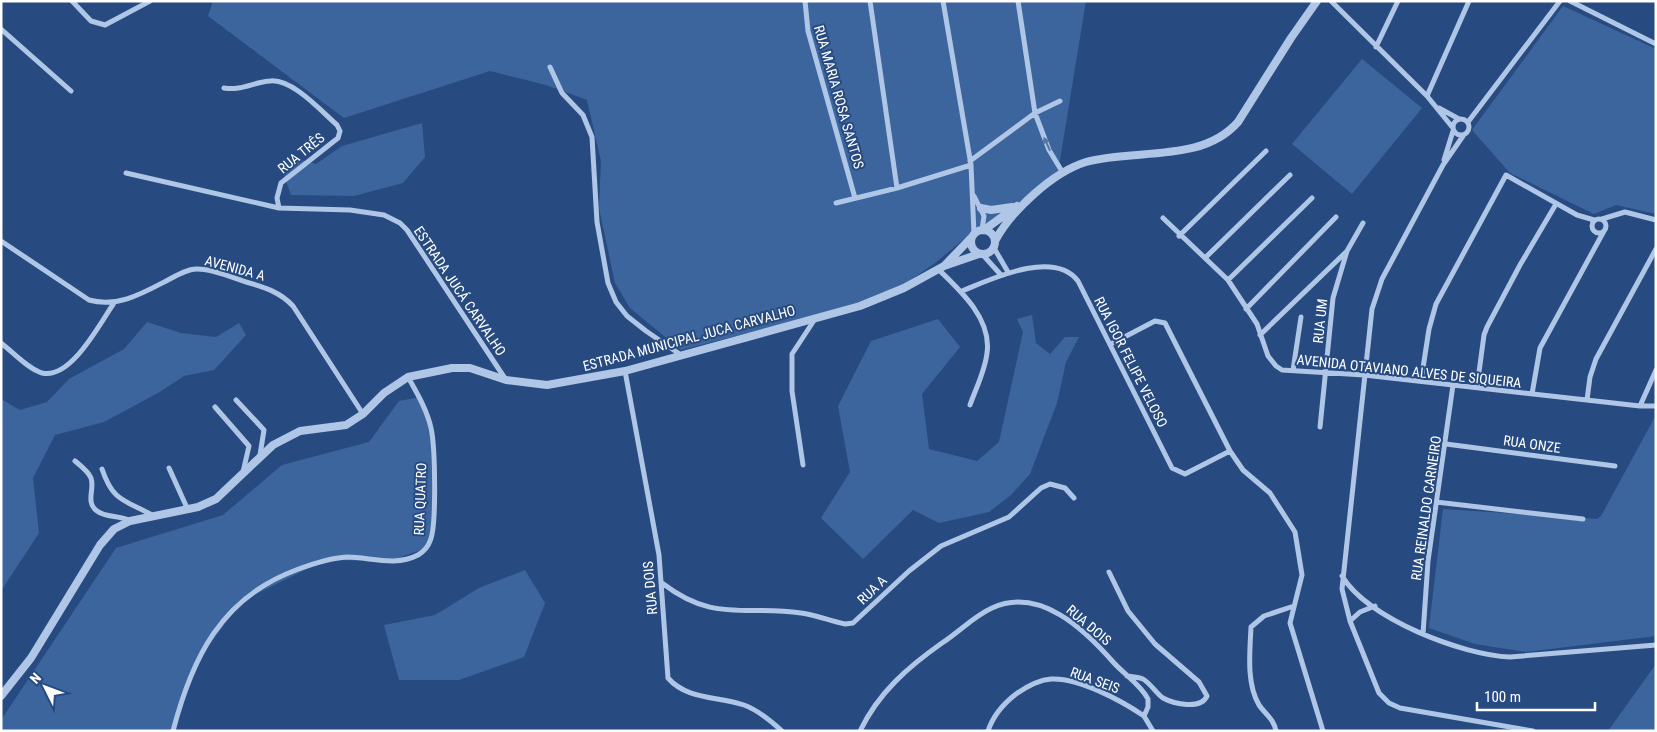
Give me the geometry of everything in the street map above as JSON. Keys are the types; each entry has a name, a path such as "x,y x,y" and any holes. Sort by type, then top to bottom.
{"street":[{"path":"72,1 91,21 105,25 150,1"},
{"name":"RUA MARIA ROSA SANTOS","path":"805,1 808,31 855,198"},
{"path":"870,1 897,188"},
{"path":"943,1 974,195 971,246 1001,274"},
{"path":"1018,1 1035,113 1049,150 1063,173"},
{"path":"941,267 981,254 994,244 1006,222 1026,202 1063,173 1087,162 1200,146 1229,132 1238,122 1291,38 1317,1"},
{"path":"1331,1 1437,106 1457,135 1463,136"},
{"path":"1376,46 1398,1"},
{"path":"1427,96 1469,1"},
{"path":"1533,731 1400,708 1388,703 1379,694 1350,621 1344,599 1342,576 1364,375 1376,296 1382,279 1443,165 1469,130 1468,122 1560,1"},
{"path":"1570,1 1656,44"},
{"path":"1,29 71,91"},
{"path":"550,67 562,93 583,115 592,137 597,222 608,283 616,302 627,316 681,355"},
{"name":"RUA TRÊS","path":"224,88 235,90 269,81 284,83 299,92 338,125 340,130 338,138 281,183 277,198 279,208"},
{"path":"836,203 897,188 970,163 1035,113 1060,101"},
{"path":"1437,106 1468,122"},
{"path":"1443,165 1454,122 1459,119"},
{"path":"1179,236 1266,151"},
{"name":"ESTRADA JUCÁ CARVALHO","path":"126,173 279,208 350,210 384,215 400,223 506,380"},
{"path":"1206,258 1290,175"},
{"path":"1422,382 1429,329 1436,304 1506,175 1577,215 1604,221 1624,212 1656,220"},
{"path":"974,195 985,219 983,230"},
{"path":"1228,280 1312,198"},
{"path":"941,267 973,236 1026,202"},
{"path":"1477,387 1484,335 1487,327 1520,264 1556,204"},
{"path":"981,208 991,210 1017,206"},
{"path":"1577,215 1594,230 1604,231"},
{"name":"AVENIDA OTAVIANO ALVES DE SIQUEIRA","path":"1163,218 1179,236 1206,258 1228,280 1257,324 1268,356 1282,370 1364,375 1640,406 1656,406"},
{"path":"1246,309 1336,218"},
{"path":"1591,252 1594,220"},
{"path":"1532,394 1540,348 1604,231 1604,221"},
{"name":"RUA UM","path":"1320,428 1333,298 1347,251 1363,223"},
{"path":"983,230 991,234 1008,272"},
{"name":"AVENIDA A","path":"1,241 89,300 101,303 114,303 131,298 182,273 197,269 267,288 286,298 293,306 363,414"},
{"path":"1587,400 1590,377 1596,359 1656,249"},
{"path":"1260,334 1347,251"},
{"path":"941,267 962,291 978,314 987,337 986,360 970,404"},
{"name":"ESTRADA MUNICIPAL JUCA CARVALHO","path":"1,696 31,658 106,536 114,529 130,521 152,515 188,510 216,499 260,455 291,434 338,427 363,414 384,393 408,376 452,368 470,368 506,380 547,385 625,371 860,306 904,288 941,267"},
{"name":"RUA IGOR FELIPE VELOSO","path":"962,291 1008,272 1049,267 1070,272 1078,281 1111,344 1172,468 1185,474 1230,451"},
{"path":"1,343 34,369 52,374 61,372 75,359 114,303"},
{"path":"1293,370 1301,317"},
{"path":"803,465 792,390 792,354 815,319"},
{"path":"1111,344 1154,321 1164,323 1230,451 1243,470 1270,493 1295,532 1302,575 1290,623 1323,731"},
{"path":"1640,406 1656,370"},
{"name":"RUA DOIS","path":"625,371 662,583 668,678 681,690 744,705 755,710 782,731"},
{"name":"RUA QUATRO","path":"173,731 193,670 205,645 230,611 257,588 282,575 325,560 346,557 376,561 400,560 420,554 426,548 433,531 432,429 420,397 408,376"},
{"name":"RUA REINALDO CARNEIRO","path":"1423,634 1428,561 1453,385"},
{"path":"236,400 264,430 260,455"},
{"path":"214,407 249,446 243,473"},
{"name":"RUA ONZE","path":"1446,444 1615,466"},
{"path":"75,461 91,479 93,486 90,502 93,508 102,514 122,516 130,521"},
{"path":"169,468 188,510"},
{"path":"102,469 115,495 127,504 152,515"},
{"name":"RUA A","path":"662,583 677,595 704,607 720,610 800,613 846,624 853,623 909,571 941,546 1009,517 1041,488 1050,484 1064,488 1074,498"},
{"path":"1436,502 1583,519"},
{"path":"1109,572 1128,611 1155,644 1199,682 1207,696 1202,702 1197,704 1179,703 1162,697 1142,679 1127,676"},
{"path":"1342,576 1347,584 1375,606 1423,634 1460,648 1501,657 1656,645"},
{"name":"RUA DOIS","path":"860,731 873,707 907,670 981,614 1010,603 1032,604 1069,619 1092,639 1146,695 1148,708 1144,716"},
{"path":"1276,731 1271,719 1259,705 1253,690 1251,627 1264,616 1294,606"},
{"path":"1350,621 1360,612 1375,606"},
{"name":"RUA SEIS","path":"988,731 998,712 1012,697 1030,685 1051,679 1059,679 1109,695 1144,716"},
{"path":"1144,716 1153,731"}],"shaded area":[{"path":"213,1 1086,1 1058,172 1013,208 963,240 935,263 902,286 818,315 681,350 630,308 615,283 599,208 601,161 587,100 546,85 490,71 344,118 208,16"},
{"path":"1563,6 1656,49 1656,214 1616,205 1594,214 1510,173 1472,130"},
{"path":"1362,59 1422,108 1352,194 1292,144"},
{"path":"422,123 425,157 403,183 354,196 291,195 283,173 288,156 316,164 342,146"},
{"path":"1032,315 1036,343 1050,354 1065,337 1079,337 1066,362 1057,403 1030,474 1011,495 989,512 939,523 913,510 863,559 821,518 850,472 838,406 871,341 938,319 960,347 922,394 929,449 977,461 999,442 1023,332 1017,319"},
{"path":"147,322 181,333 216,337 239,323 246,335 214,370 184,376 158,393 104,422 55,435 33,478 39,533 1,591 1,399 20,410 47,402 69,379 124,349"},
{"path":"420,397 431,429 433,531 426,548 390,561 325,560 242,601 198,660 174,731 1,731 1,720 116,548 223,515 282,465 369,442 399,401"},
{"path":"1656,415 1656,636 1526,652 1475,644 1429,628 1443,509 1597,519 1601,516"},
{"path":"525,570 545,603 524,657 459,680 399,680 384,625 435,615 479,588"},
{"path":"1656,664 1656,731 1608,731"}]}
